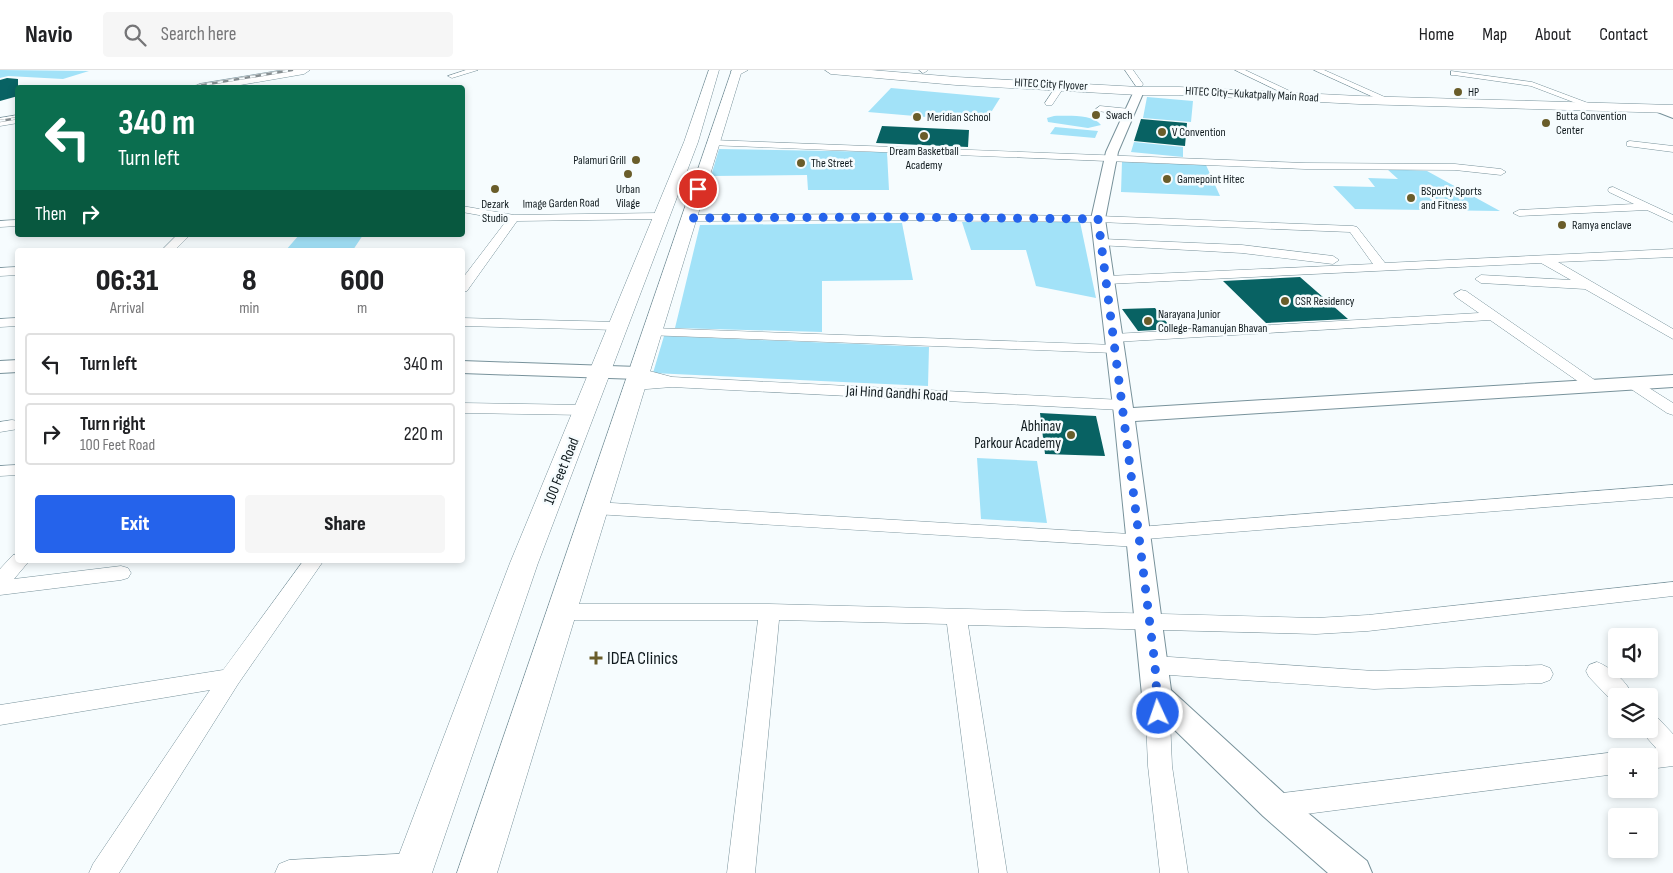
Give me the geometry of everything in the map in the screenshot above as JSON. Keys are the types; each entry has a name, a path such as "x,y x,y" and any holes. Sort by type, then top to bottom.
{"main road":[{"path":"196,85 285,70"},
{"path":"216,85 304,70"},
{"path":"477,873 636,379 691,218 731,70"},
{"path":"698,189 697,165 699,151 731,70"},
{"name":"100 Feet Road","path":"413,869 524,563 594,389 702,110 731,70"},
{"name":"HITEC City–Kukatpally Main Road","path":"831,70 956,82 1060,87 1177,89 1383,98 1673,105"},
{"name":"HITEC City Flyover","path":"863,70 918,76 1177,89"},
{"name":"HITEC City Flyover","path":"885,70 1023,81"},
{"name":"HITEC City–Kukatpally Main Road","path":"919,70 1139,88"},
{"name":"HITEC City–Kukatpally Main Road","path":"1177,89 1358,100 1673,109"},
{"path":"0,121 15,118"},
{"path":"637,277 671,277"}],"street":[{"path":"452,76 474,70"},
{"path":"1130,70 1139,88 1112,152 1098,219 1156,680 1160,766 1174,873"},
{"path":"1240,70 1290,93"},
{"path":"1318,70 1383,98"},
{"path":"1452,74 1532,84 1584,103"},
{"path":"1049,104 1060,87"},
{"path":"1100,109 1130,112"},
{"path":"1659,109 1673,115"},
{"path":"712,143 1111,160 1305,166 1455,167 1501,172"},
{"path":"1630,144 1673,149"},
{"path":"1613,190 1673,218"},
{"path":"1520,213 1649,207"},
{"name":"Image Garden Road","path":"465,210 514,218 660,216"},
{"path":"691,218 896,217 1098,219 1353,229 1381,266"},
{"path":"465,284 514,218"},
{"path":"0,224 15,223"},
{"path":"170,248 182,237"},
{"path":"1102,243 1242,249 1381,266"},
{"path":"1107,280 1673,253"},
{"path":"1545,260 1673,335"},
{"path":"0,272 15,271"},
{"path":"1481,279 1588,285"},
{"path":"1461,294 1594,386"},
{"path":"652,332 1114,344 1493,316"},
{"path":"0,323 15,322"},
{"path":"465,322 618,326"},
{"path":"0,367 15,366"},
{"path":"465,368 594,389"},
{"path":"0,376 15,375"},
{"path":"465,377 594,389"},
{"path":"465,408 594,389 636,379"},
{"name":"Jai Hind Gandhi Road","path":"636,379 1123,410"},
{"path":"1123,410 1673,381"},
{"path":"1633,384 1673,410"},
{"path":"0,471 15,470"},
{"path":"595,508 1139,537 1673,491"},
{"path":"0,582 17,563"},
{"path":"103,873 230,678 312,563"},
{"path":"0,588 121,573"},
{"path":"560,612 769,612 1316,626 1368,623 1553,600 1673,589"},
{"path":"740,873 769,612"},
{"path":"956,616 993,873"},
{"path":"1597,671 1614,688"},
{"path":"1156,680 1374,680 1542,674"},
{"path":"0,715 230,678"},
{"path":"1156,680 1275,806 1354,873"},
{"path":"1658,734 1673,750"},
{"path":"1658,758 1673,756"},
{"path":"1275,806 1608,764"},
{"path":"289,873 413,869"}],"shaded area":[{"path":"0,70 89,71 63,79 8,76 0,78"},
{"path":"891,88 1000,98 985,122 868,112"},
{"path":"1147,97 1193,101 1191,122 1143,118"},
{"path":"1054,116 1086,117 1097,121 1101,125 1088,128 1048,122 1047,118"},
{"path":"1055,127 1098,131 1095,138 1050,134"},
{"path":"1134,142 1183,147 1183,157 1131,152"},
{"name":"The Street","path":"719,149 887,152 889,190 808,190 807,175 711,176"},
{"name":"Gamepoint Hitec","path":"1122,162 1206,165 1220,196 1121,192"},
{"name":"BSporty Sports and Fitness","path":"1387,169 1427,171 1500,211 1355,209 1333,186 1375,187 1368,178 1398,179"},
{"path":"962,222 1080,222 1096,298 1036,286 1026,250 971,250"},
{"path":"902,223 913,280 822,281 822,332 675,328 700,225"},
{"path":"297,237 362,237 354,248 288,248"},
{"path":"664,336 929,347 928,386 653,373"},
{"path":"977,458 1037,461 1047,523 981,519"}],"building":[{"path":"7,78 18,79 18,85 15,85 15,97 0,101 0,80"},
{"name":"V Convention","path":"1141,119 1187,123 1185,146 1134,141"},
{"name":"Dream Basketball Academy","path":"882,126 969,130 968,147 876,143"},
{"name":"CSR Residency","path":"1300,277 1348,319 1266,323 1223,281"},
{"name":"Narayana Junior College-Ramanujan Bhavan","path":"1155,308 1172,329 1138,331 1122,309"},
{"name":"Abhinav Parkour Academy","path":"1040,413 1096,416 1105,456 1045,454"}],"railway":[{"path":"203,85 292,70"},
{"path":"0,121 15,118"}],"place":[{"name":"HP","path":"1458,92"},
{"name":"Swach","path":"1096,115"},
{"name":"Meridian School","path":"917,117"},
{"name":"Butta Convention Center","path":"1546,123"},
{"name":"V Convention","path":"1162,132"},
{"name":"Dream Basketball Academy","path":"924,136"},
{"name":"Palamuri Grill","path":"636,160"},
{"name":"The Street","path":"801,163"},
{"name":"Urban Vilage","path":"628,174"},
{"name":"Gamepoint Hitec","path":"1167,179"},
{"name":"Dezark Studio","path":"495,189"},
{"name":"BSporty Sports and Fitness","path":"1411,198"},
{"name":"Ramya enclave","path":"1562,225"},
{"name":"CSR Residency","path":"1285,301"},
{"name":"Narayana Junior College-Ramanujan Bhavan","path":"1148,321"},
{"name":"Abhinav Parkour Academy","path":"1071,435"},
{"name":"IDEA Clinics","path":"596,658"}],"route":[{"path":"698,189 691,218 896,217 1098,219 1139,532 1138,542 1155,665 1158,713"}]}
